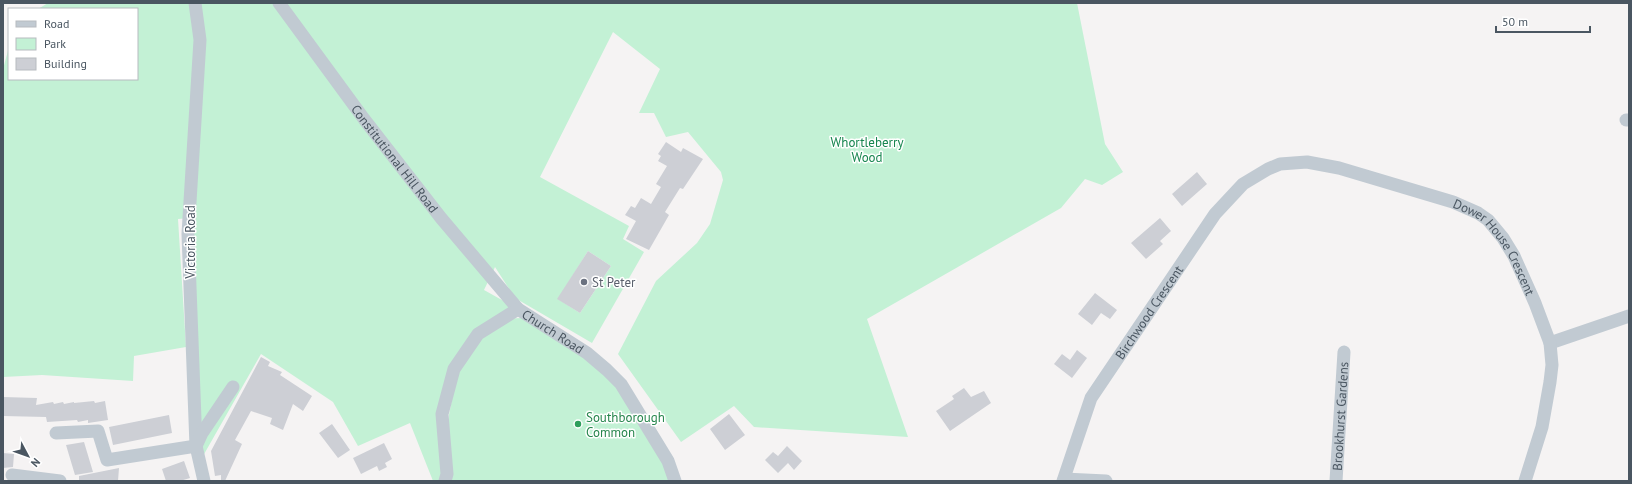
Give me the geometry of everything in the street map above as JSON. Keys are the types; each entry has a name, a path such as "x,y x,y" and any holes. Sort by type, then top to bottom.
{"street":[{"name":"Victoria Road","path":"195,3 200,40 188,234 196,446 204,481"},
{"name":"Constitutional Hill Road","path":"279,3 441,218 518,309"},
{"name":"Dower House Crescent","path":"1268,169 1280,164 1307,162 1339,168 1453,202 1478,213 1488,220 1503,238 1514,256 1550,343 1552,365 1542,427 1525,481"},
{"name":"Birchwood Crescent","path":"1064,480 1091,398 1167,282 1215,214 1242,184 1268,169"},
{"name":"Church Road","path":"445,481 447,474 442,414 454,369 478,334 518,309 587,353 612,375 631,399 668,461 675,481"},
{"path":"1550,343 1629,316"},
{"name":"Brookhurst Gardens","path":"1336,481 1344,352"},
{"path":"56,433 98,431 107,460 196,446 233,387"},
{"path":"12,475 60,481"},
{"path":"1064,480 1106,481"}],"green space":[{"name":"Whortleberry Wood","path":"48,3 1077,3 1105,144 1123,172 1102,185 1085,179 1061,208 867,319 908,437 754,427 734,406 681,442 618,354 656,281 697,243 710,224 723,180 721,172 688,132 666,137 654,113 639,113 660,69 613,32 540,177 629,226 623,239 644,252 592,343 515,298 495,267 484,290 518,309 478,334 454,369 442,416 445,481 433,481 410,423 358,446 333,402 261,354 199,463 191,218 178,219 186,347 134,356 133,381 42,375 3,377 3,69 8,51 8,80 138,80 138,8 40,8","holes":["588,251 611,266 580,313 558,299"]},
{"name":"Southborough Common","path":"521,318 579,352 612,379 660,456 670,481 448,481 449,415 457,372 486,331 505,319"}],"building":[{"path":"666,142 681,152 683,148 703,159 683,189 680,188 665,212 669,215 649,250 626,239 636,221 625,215 631,206 635,208 641,198 651,204 661,187 656,184 667,166 658,161 661,156 658,154"},
{"path":"1197,172 1207,184 1182,206 1172,194"},
{"path":"1160,218 1171,231 1160,241 1163,244 1146,259 1131,243"},
{"name":"St Peter","path":"588,251 611,266 580,313 557,299"},
{"path":"1095,293 1117,310 1110,319 1101,313 1092,325 1078,314"},
{"path":"1077,350 1087,358 1072,378 1054,364 1062,354 1070,360"},
{"path":"261,357 270,362 268,366 282,372 280,375 312,396 303,411 293,404 283,430 270,424 272,418 251,411 235,440 242,444 225,481 221,481 221,475 215,476 211,451"},
{"path":"964,388 971,397 984,391 991,403 950,431 936,411 954,399 952,396"},
{"path":"3,397 37,398 36,405 53,402 54,404 63,402 64,404 94,401 95,403 105,401 108,420 88,423 88,420 78,422 77,420 47,422 46,417 3,416"},
{"path":"729,414 745,435 725,450 710,429"},
{"path":"169,415 172,433 113,445 109,427"},
{"path":"332,424 350,450 338,458 319,433"},
{"path":"84,442 93,472 75,475 66,445"},
{"path":"384,443 392,459 385,463 387,467 379,471 377,466 361,474 353,458"},
{"path":"787,446 802,461 794,470 788,463 778,473 765,460 773,452 778,456"},
{"path":"3,453 14,454 13,467 3,468"},
{"path":"184,461 190,478 180,481 166,481 162,469"},
{"path":"119,468 118,481 79,481 79,476"}],"place":[{"name":"St Peter","path":"584,282"},
{"name":"Southborough Common","path":"578,424"}]}
